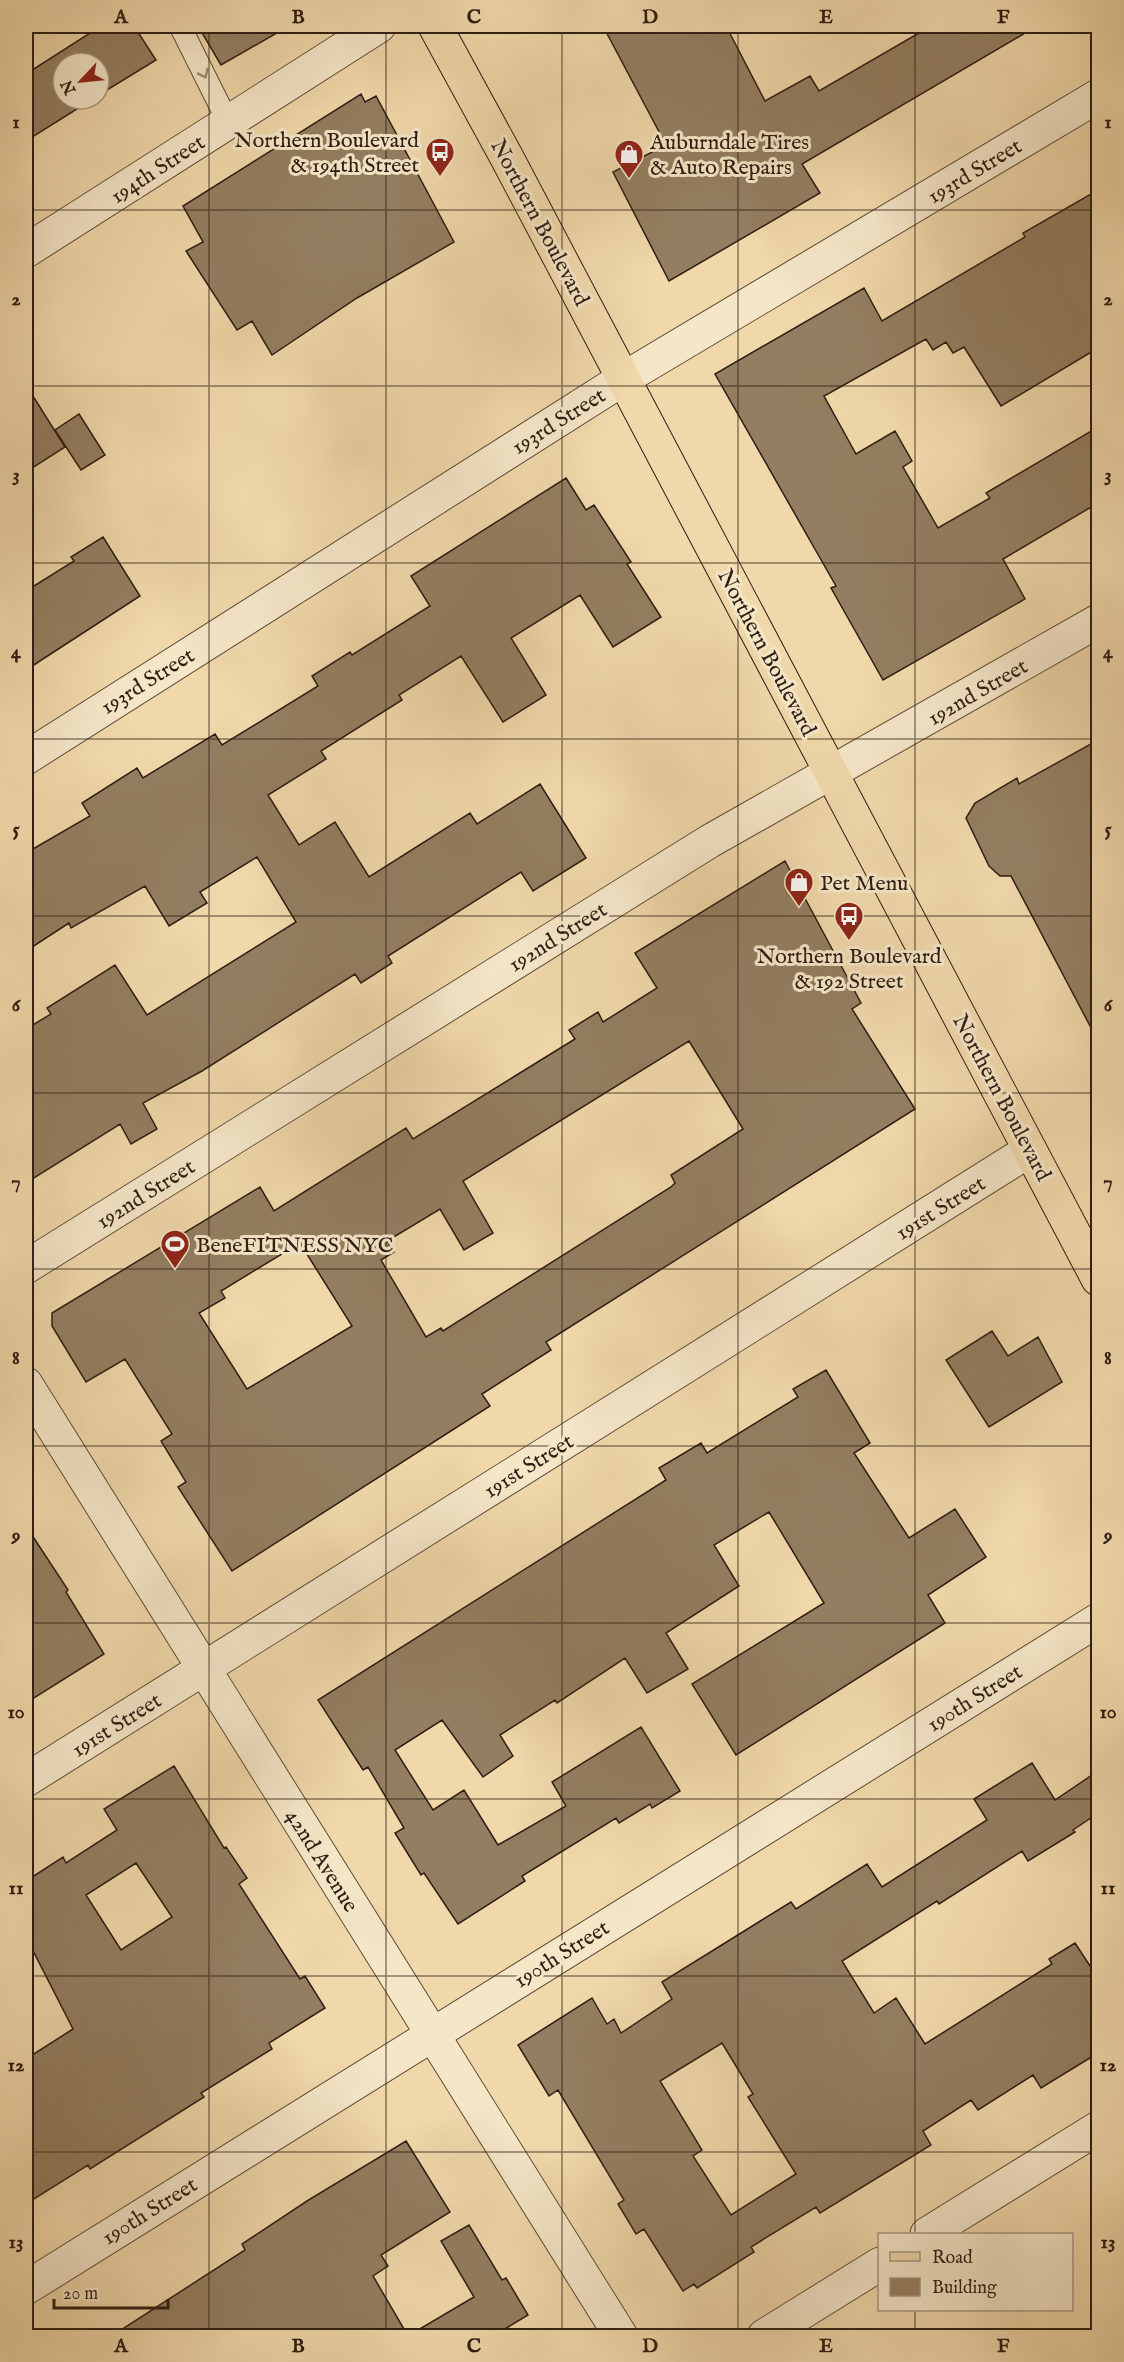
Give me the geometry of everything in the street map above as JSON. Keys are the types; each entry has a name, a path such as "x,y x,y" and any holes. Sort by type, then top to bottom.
{"main road":[{"name":"Northern Boulevard","path":"435,26 1098,1279"}],"street":[{"name":"194th Street","path":"26,251 380,26"},
{"name":"193rd Street","path":"26,758 623,379 1098,96"},
{"name":"192nd Street","path":"26,1268 710,841 1098,621"},
{"name":"191st Street","path":"26,1780 1030,1150"},
{"name":"42nd Avenue","path":"26,1384 621,2337"},
{"name":"190th Street","path":"26,2288 1098,1620"},
{"path":"930,2233 1098,2127"},
{"path":"764,2337 878,2265"}],"lane":[{"path":"180,26 228,122"}],"building":[{"path":"101,26 134,26 156,60 111,88 111,51 62,51"},
{"path":"198,26 289,26 221,65"},
{"path":"603,26 726,26 765,101 810,76 819,91 931,26 1037,26 802,164 820,193 669,281 613,172 666,145"},
{"path":"51,58 51,111 74,111 26,141 26,74"},
{"path":"361,94 365,102 376,96 454,242 357,298 272,355 252,321 237,330 186,251 203,242 183,206"},
{"path":"1098,190 1098,348 1001,406 964,347 953,353 946,342 933,350 926,339 824,396 856,454 895,431 912,461 903,467 938,528 990,498 986,493 1098,427 1098,503 1003,559 1025,599 883,680 831,588 836,586 715,374 864,288 882,321 1025,237 1023,233"},
{"path":"26,385 65,447 26,472"},
{"path":"79,414 105,455 81,470 55,430"},
{"path":"566,478 586,510 594,505 631,562 627,564 661,617 613,647 580,595 511,638 546,695 503,722 461,656 399,695 402,700 321,751 326,759 268,795 299,845 335,822 369,877 470,813 477,824 540,784 586,858 533,891 521,872 388,956 392,963 361,983 355,974 202,1071 143,1103 157,1129 131,1144 120,1124 26,1183 26,1029 51,1014 47,1008 115,965 147,1015 296,922 257,857 200,892 207,903 169,926 145,886 71,928 69,923 26,951 26,853 90,816 82,803 137,768 143,778 215,734 222,745 318,686 312,676 350,652 352,655 430,606 411,576"},
{"path":"103,537 140,596 26,670 26,591 74,561 71,557"},
{"path":"1098,740 1098,1041 1011,876 1000,876 989,866 966,818 975,803 1017,778 1019,784"},
{"path":"785,861 861,1003 852,1009 915,1109 546,1342 551,1350 482,1394 490,1406 232,1571 178,1487 186,1482 161,1441 172,1434 125,1359 86,1382 52,1326 52,1313 260,1187 274,1211 406,1128 413,1139 575,1039 569,1030 598,1012 603,1022 657,988 635,953","holes":["689,1041 743,1129 671,1175 675,1183 671,1187 443,1331 441,1328 426,1337 381,1260 394,1252 387,1241 440,1209 464,1250 493,1233 463,1181","300,1243 352,1326 247,1389 199,1313 225,1298 221,1291"]},
{"path":"992,1331 1008,1356 1038,1337 1062,1382 989,1427 946,1360"},
{"path":"826,1370 870,1443 854,1453 909,1538 955,1509 986,1557 928,1595 945,1623 736,1755 692,1684 824,1603 769,1512 714,1545 739,1586 666,1633 688,1669 647,1693 625,1658 557,1703 555,1700 500,1735 513,1756 483,1777 442,1720 395,1750 433,1810 464,1790 498,1845 566,1806 552,1782 641,1727 680,1791 652,1808 650,1804 619,1823 616,1818 522,1876 525,1881 458,1924 424,1873 421,1875 395,1833 404,1828 368,1767 363,1770 318,1700 666,1480 659,1468 701,1443 707,1453 798,1397 793,1389"},
{"path":"26,1526 68,1590 66,1592 104,1654 26,1703"},
{"path":"1032,1763 1055,1800 1098,1771 1098,1813 1073,1830 1075,1832 1028,1861 1022,1851 939,1904 937,1901 842,1961 874,2013 896,1998 925,2044 1052,1964 1049,1959 1075,1943 1098,1978 1098,2053 1041,2088 1033,2075 978,2110 971,2100 923,2131 931,2145 820,2213 816,2207 751,2247 754,2252 697,2288 694,2284 683,2291 644,2229 636,2234 618,2204 624,2200 558,2090 549,2096 518,2045 592,1998 607,2024 614,2019 621,2033 672,1999 662,1982 791,1902 796,1909 867,1864 882,1887 987,1820 974,1799","holes":["722,2043 753,2094 748,2097 796,2174 731,2215 693,2156 702,2150 660,2081"]},
{"path":"174,1766 224,1848 226,1847 247,1878 239,1884 300,1979 305,1976 325,2008 269,2043 272,2049 201,2093 204,2097 90,2169 88,2165 26,2204 26,2059 73,2029 26,1937 26,1881 63,1857 66,1863 117,1830 104,1809","holes":["136,1863 172,1917 121,1950 86,1895"]},
{"path":"406,2141 450,2212 381,2255 388,2266 373,2276 408,2336 474,2297 441,2241 469,2225 502,2280 506,2278 528,2315 492,2337 110,2337 245,2250 242,2244 307,2201"}],"place":[{"name":"Northern Boulevard & 194th Street","path":"440,178"},
{"name":"Auburndale Tires & Auto Repairs","path":"629,180"},
{"name":"Pet Menu","path":"799,908"},
{"name":"Northern Boulevard & 192 Street","path":"849,942"},
{"name":"BeneFITNESS NYC","path":"175,1270"}]}
